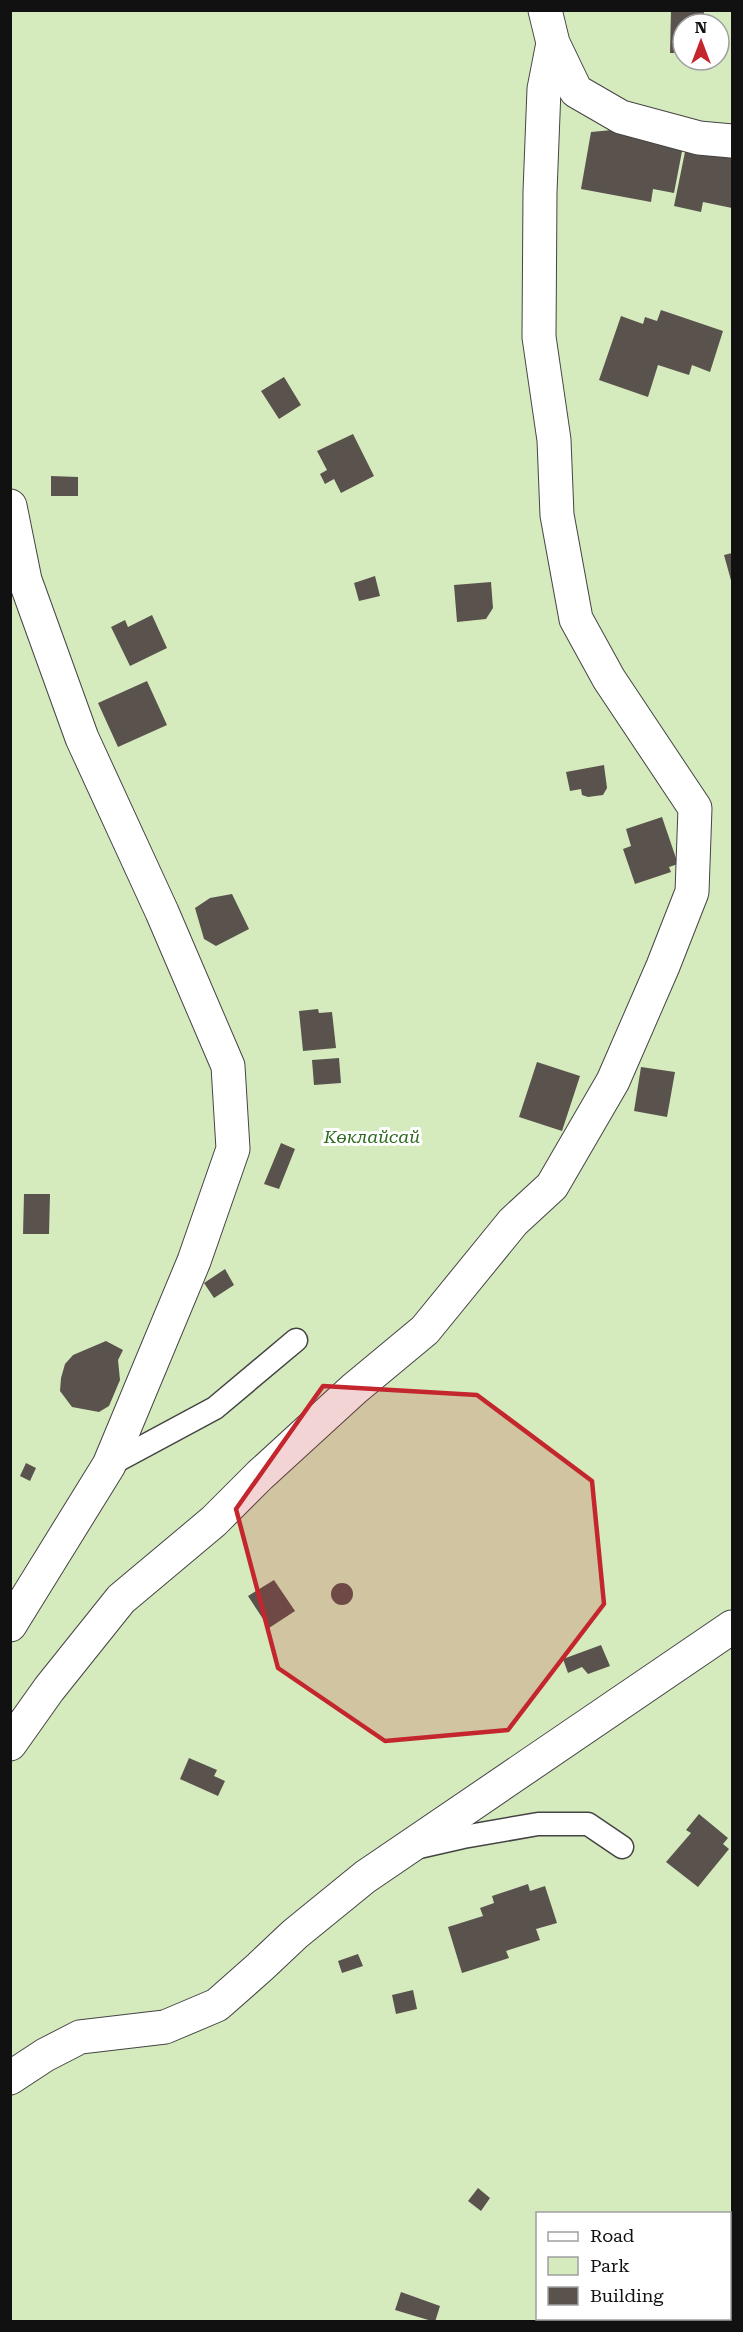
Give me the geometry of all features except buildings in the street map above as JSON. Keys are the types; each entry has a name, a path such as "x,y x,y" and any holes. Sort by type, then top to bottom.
{"street":[{"path":"545,10 553,43 576,91 621,117 699,138 732,141"},
{"path":"10,1744 49,1689 121,1599 214,1521 260,1475 354,1389 425,1330 513,1222 552,1185 613,1081 693,892 695,808 609,679 576,619 557,515 554,440 539,337 543,89 553,43"},
{"path":"10,506 25,580 82,738 162,912 228,1066 233,1149 194,1261 109,1465 10,1625"},
{"path":"10,2078 45,2055 80,2037 165,2027 217,2005 295,1934 365,1877 732,1627"}],"lane":[{"path":"109,1465 215,1408 296,1340"},
{"path":"405,1849 538,1824 588,1824 622,1847"}],"highlighted area":[{"path":"323,1386 477,1395 592,1481 604,1604 508,1730 385,1741 278,1668 236,1509"}],"green space":[{"name":"Көклайсай","path":"11,11 732,11 732,2321 11,2321"}]}
